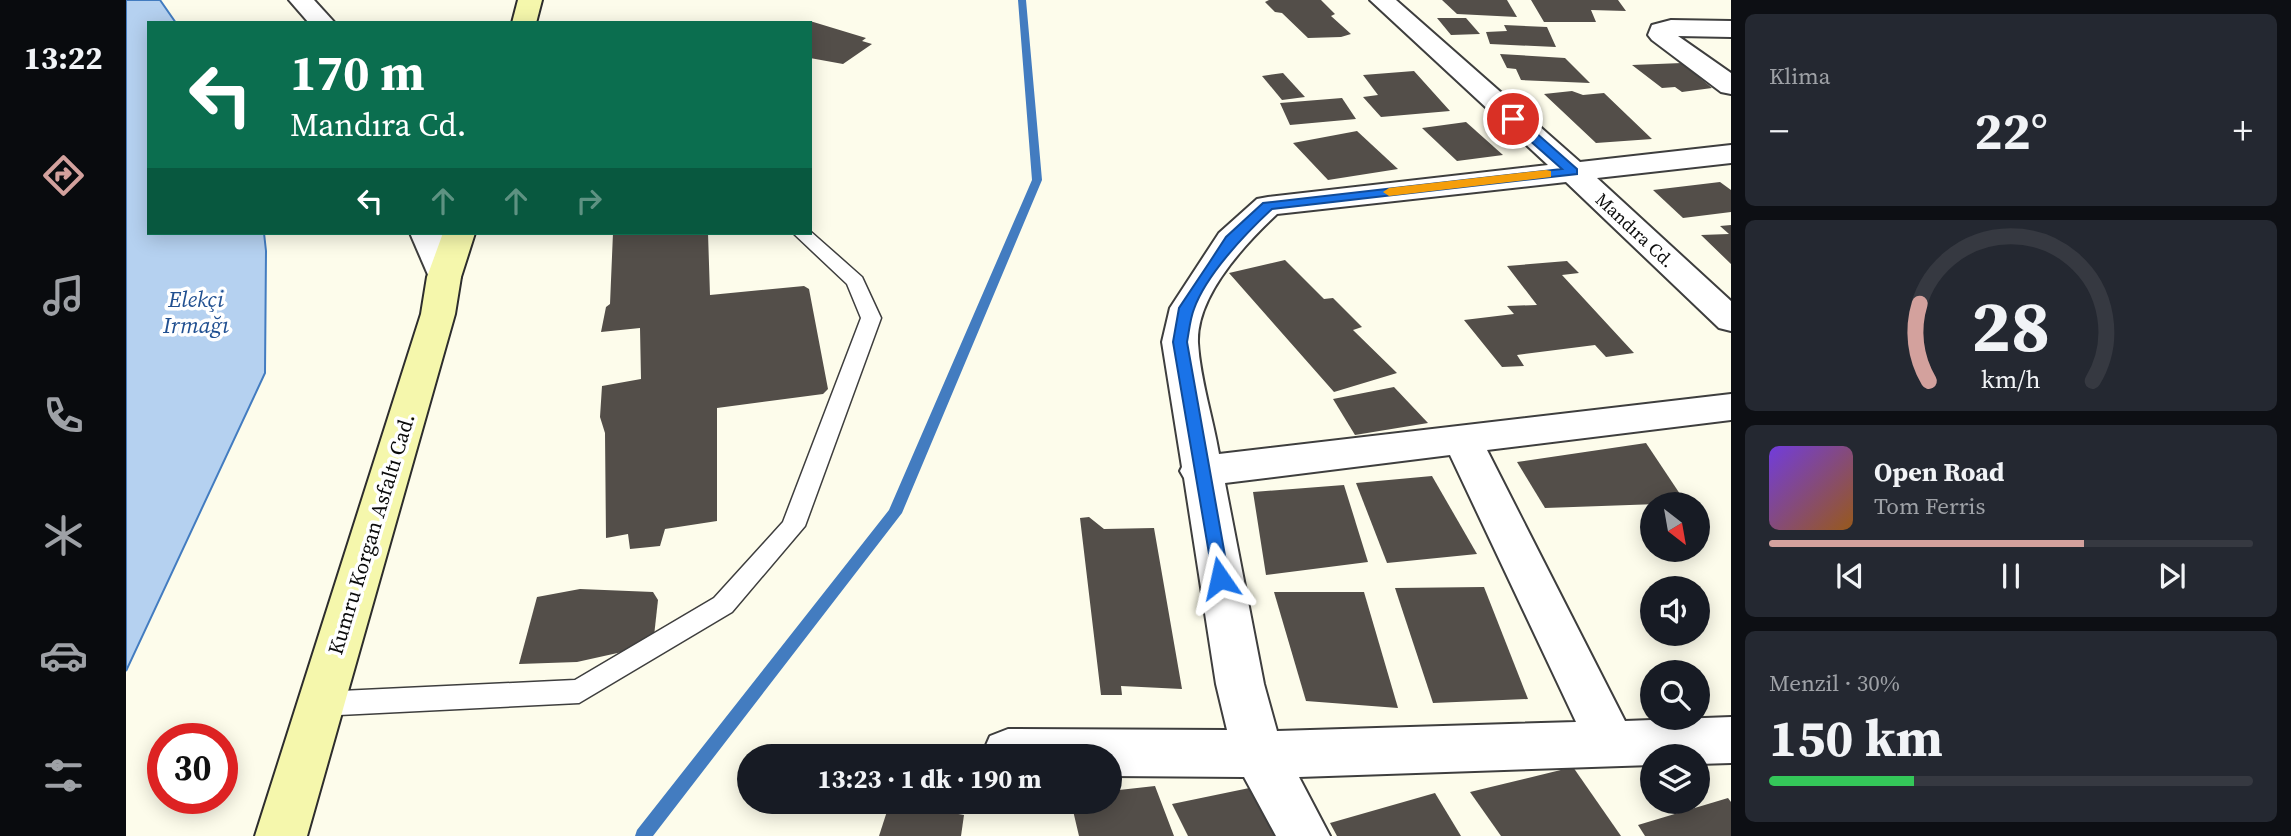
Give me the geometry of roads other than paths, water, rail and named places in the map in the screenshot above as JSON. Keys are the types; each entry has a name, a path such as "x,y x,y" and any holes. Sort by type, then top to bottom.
{"main road":[{"path":"525,21 530,0"},
{"name":"Kumru Korgan Asfaltı Cad.","path":"281,836 438,314 444,277 458,235"}],"street":[{"path":"301,0 321,21"},
{"name":"Mandıra Cd.","path":"1382,0 1572,171 1731,320"},
{"path":"1731,29 1671,28 1661,30 1661,35 1731,86"},
{"path":"1304,836 1258,754 1240,684 1200,471 1180,342 1187,308 1230,240 1268,206 1731,154"},
{"path":"427,235 444,277"},
{"path":"1200,471 1731,407"},
{"path":"1462,440 1611,743"},
{"path":"1122,753 1258,754 1731,740"}],"lane":[{"path":"319,704 579,691 723,605 793,526 871,318 855,281 804,235"}],"water":[{"name":"Elekçi Irmağı","path":"126,0 160,0 175,21 147,21 147,235 264,235 265,373 126,671"}],"waterway":[{"path":"643,836 895,513 1037,180 1022,0"}]}
